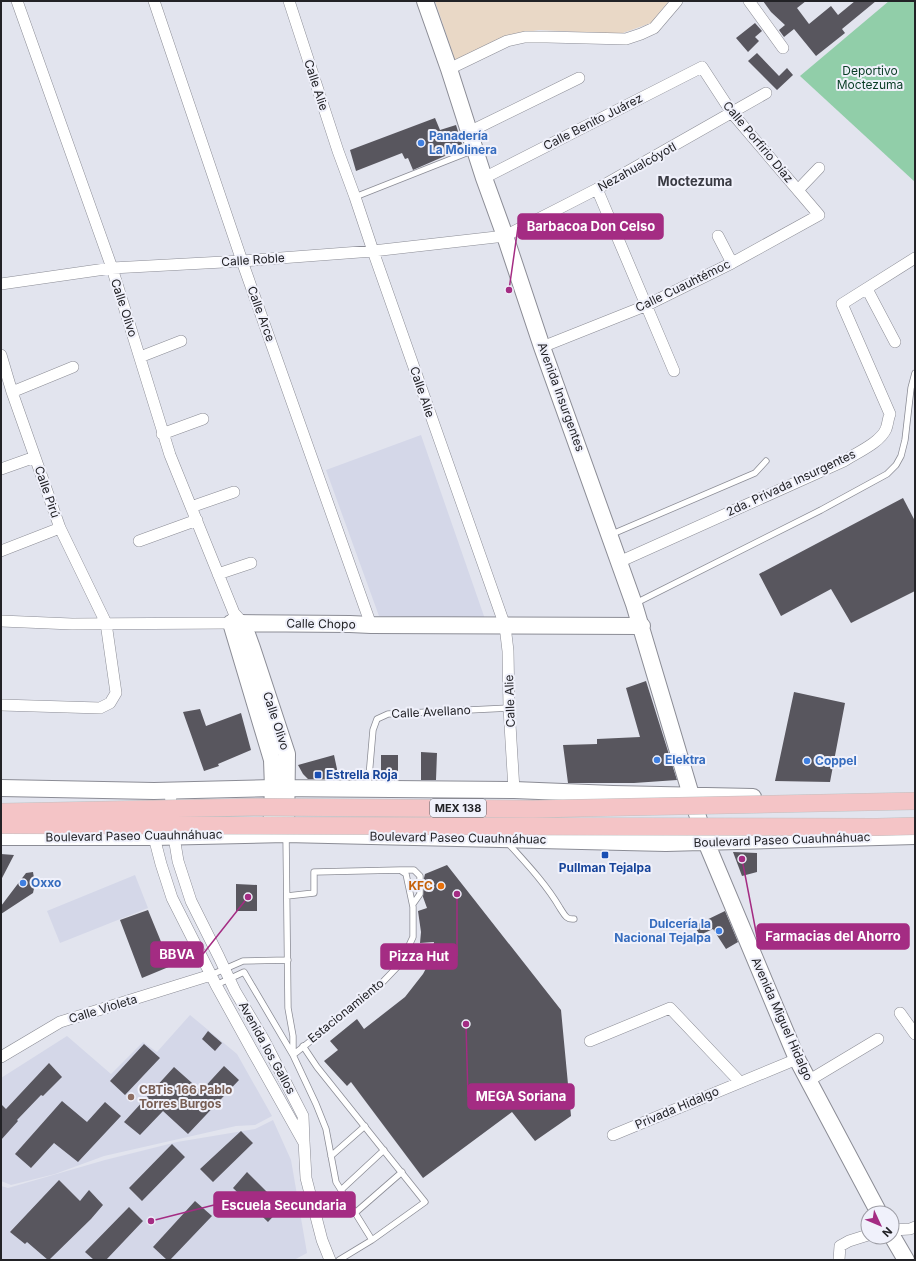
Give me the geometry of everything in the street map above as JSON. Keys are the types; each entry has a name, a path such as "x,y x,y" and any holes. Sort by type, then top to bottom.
{"main road":[{"name":"MEX 138","path":"1,812 253,807 533,809 915,801"},
{"name":"Boulevard Paseo Cuauhnáhuac","path":"1,825 915,826"}],"street":[{"name":"Calle Olivo","path":"17,1 112,268 162,434 236,620 254,655 287,754 280,788 278,834"},
{"name":"Calle Arce","path":"154,1 242,261 371,625"},
{"name":"Calle Alie","path":"289,1 338,151 504,626 508,651 509,708 514,790"},
{"name":"Avenida Insurgentes","path":"425,1 484,178 506,236 542,347 642,626 691,795"},
{"path":"448,69 507,41 525,37 626,39 654,28 677,1"},
{"path":"749,1 783,48"},
{"name":"Calle Porfirio Díaz","path":"702,66 732,113 818,215"},
{"name":"Calle Benito Juárez","path":"484,178 702,66"},
{"path":"469,132 579,78"},
{"name":"Nezahualcóyotl","path":"506,236 597,189 766,93"},
{"path":"798,190 819,168"},
{"path":"597,189 674,371"},
{"name":"Calle Cuauhtémoc","path":"542,347 646,306 732,263 818,215"},
{"name":"Calle Roble","path":"1,284 112,268 242,261 373,251 506,236"},
{"path":"718,236 732,263"},
{"name":"2da. Privada Insurgentes","path":"619,562 844,461 881,436 886,429 890,414 842,304 915,258"},
{"path":"867,289 895,342"},
{"path":"140,357 181,341"},
{"name":"Calle Pirú","path":"1,355 12,392 60,528 106,623 116,693 110,703 100,708 1,705"},
{"path":"12,392 73,367"},
{"path":"162,434 203,419"},
{"path":"1,469 35,457"},
{"path":"191,507 234,492"},
{"path":"139,541 197,520"},
{"path":"1,550 60,528"},
{"path":"218,574 251,563"},
{"name":"Calle Chopo","path":"1,621 72,624 236,620 371,625 642,626"},
{"name":"MEX 138","path":"1,788 154,791 280,788 368,788 514,790 613,794 915,797"},
{"path":"170,790 174,836"},
{"path":"154,791 154,837 172,898 212,977"},
{"path":"612,841 613,794"},
{"name":"Avenida Miguel Hidalgo","path":"691,795 706,842 797,1059 875,1205"},
{"path":"736,796 736,840"},
{"path":"706,842 713,822 736,822"},
{"name":"Boulevard Paseo Cuauhnáhuac","path":"1,837 154,837 278,834 666,843 915,836"},
{"name":"Avenida los Gallos","path":"174,836 178,861 191,901 220,957 235,991 264,1040 303,1116 306,1178 322,1240 330,1260"},
{"name":"Avenida los Gallos","path":"212,977 304,1141"},
{"name":"Calle Violeta","path":"1,1057 60,1022 212,977"},
{"path":"590,1041 670,1008 740,1082"},
{"path":"900,1013 915,1034"},
{"path":"808,1081 878,1039"},
{"name":"Privada Hidalgo","path":"613,1135 797,1059"},
{"path":"900,1230 915,1227"},
{"path":"839,1260 840,1246 860,1238"},
{"path":"897,1245 906,1260"}],"lane":[{"path":"355,197 475,150"},
{"path":"634,604 821,510 887,474 896,466 901,456 905,440 911,388 915,372"},
{"path":"610,535 755,473 766,461"},
{"name":"Calle Avellano","path":"368,788 373,730 377,719 388,714 509,708"},
{"path":"278,834 287,896 288,1008 293,1036 293,1055"},
{"path":"506,840 540,879 554,897 566,917 570,920 574,919"},
{"name":"Estacionamiento","path":"293,1055 377,988 401,963 413,937 413,904 406,874 400,870"},
{"path":"287,896 314,893 314,872 414,870 420,876 420,894 413,904"},
{"path":"212,977 227,974 243,961 288,960"},
{"path":"212,977 244,972 293,1055 326,1129 336,1182 372,1240"},
{"path":"303,1046 317,1067 425,1202 372,1240 339,1260"},
{"path":"331,1156 364,1126"},
{"path":"341,1190 384,1150"},
{"path":"355,1213 402,1172"}],"shaded area":[{"path":"435,1 669,1 651,23 620,34 539,30 515,34 455,60"},
{"path":"421,435 485,619 379,616 326,470"},
{"path":"135,875 148,908 60,943 47,911"},
{"name":"CBTis 166 Pablo Torres Burgos","path":"190,1015 237,1054 272,1116 255,1125 236,1126 104,1156 55,1174 11,1185 1,1181 1,1078 67,1036 111,1074 143,1042 157,1052"},
{"path":"273,1120 291,1160 307,1253 294,1260 1,1260 1,1186 8,1188 105,1160 177,1142 255,1129"}],"green space":[{"name":"Deportivo Moctezuma","path":"889,1 915,1 915,182 800,76"}],"building":[{"path":"763,1 806,1 797,8 809,24 831,6 838,15 855,1 876,1 842,29 845,33 816,56 794,29 784,37 779,30 785,25 771,12"},
{"path":"755,23 762,31 755,37 759,41 748,52 736,38"},
{"path":"757,53 779,76 787,68 793,75 777,90 748,61"},
{"path":"435,118 440,130 456,125 462,144 453,148 454,152 413,170 408,158 405,159 402,153 356,171 350,150"},
{"path":"903,498 915,521 915,591 851,623 831,589 781,616 759,574"},
{"path":"646,681 677,780 634,783 568,783 563,745 597,744 597,739 640,737 626,688"},
{"path":"794,692 845,703 830,782 775,781"},
{"path":"200,709 206,726 241,713 251,750 218,764 219,766 204,771 183,712"},
{"path":"421,752 437,753 436,780 421,780"},
{"path":"334,755 337,769 336,779 308,779 298,765"},
{"path":"381,755 398,755 398,780 381,779"},
{"path":"733,852 757,853 757,872 742,876"},
{"path":"1,854 14,855 1,880"},
{"path":"447,865 561,1010 571,1116 535,1141 512,1112 423,1178 351,1082 347,1086 324,1061 338,1050 330,1041 357,1019 364,1029 405,997 423,974 430,961 434,942 420,943 421,932 418,911 427,908 423,897 424,878 425,874"},
{"path":"33,872 35,884 33,893 1,914 1,906 26,873"},
{"path":"236,884 257,885 257,911 236,911"},
{"path":"148,910 171,966 142,978 120,920"},
{"path":"725,911 738,942 726,949 713,929 700,935 694,926"},
{"path":"208,1031 222,1043 215,1051 202,1039"},
{"path":"144,1044 160,1058 125,1095 110,1081"},
{"path":"49,1063 62,1077 43,1096 41,1095 17,1120 18,1121 1,1140 1,1104 6,1109"},
{"path":"224,1066 239,1080 188,1134 163,1111 140,1135 124,1122 174,1067 201,1091"},
{"path":"62,1101 87,1122 105,1102 121,1116 78,1162 54,1143 31,1168 15,1154"},
{"path":"241,1131 253,1143 213,1182 200,1169"},
{"path":"172,1144 185,1157 142,1201 129,1188"},
{"path":"247,1172 282,1207 268,1222 233,1188"},
{"path":"59,1180 80,1201 89,1190 103,1205 91,1219 48,1260 27,1242 25,1244 10,1232"},
{"path":"195,1201 212,1216 170,1260 167,1260 153,1247"},
{"path":"129,1207 143,1221 106,1260 94,1260 85,1252"}],"place":[{"name":"Panadería La Molinera","path":"421,143"},
{"name":"Barbacoa Don Celso","path":"509,290"},
{"name":"Elektra","path":"657,760"},
{"name":"Coppel","path":"807,761"},
{"name":"Estrella Roja","path":"318,775"},
{"name":"Pullman Tejalpa","path":"605,855"},
{"name":"Farmacias del Ahorro","path":"742,859"},
{"name":"Oxxo","path":"23,883"},
{"name":"KFC","path":"441,886"},
{"name":"Pizza Hut","path":"457,894"},
{"name":"BBVA","path":"248,897"},
{"name":"Dulcería la Nacional Tejalpa","path":"719,931"},
{"name":"MEGA Soriana","path":"466,1024"},
{"name":"CBTis 166 Pablo Torres Burgos","path":"131,1097"},
{"name":"Escuela Secundaria","path":"151,1221"}],"district":[{"name":"Moctezuma","path":"695,181"}]}
